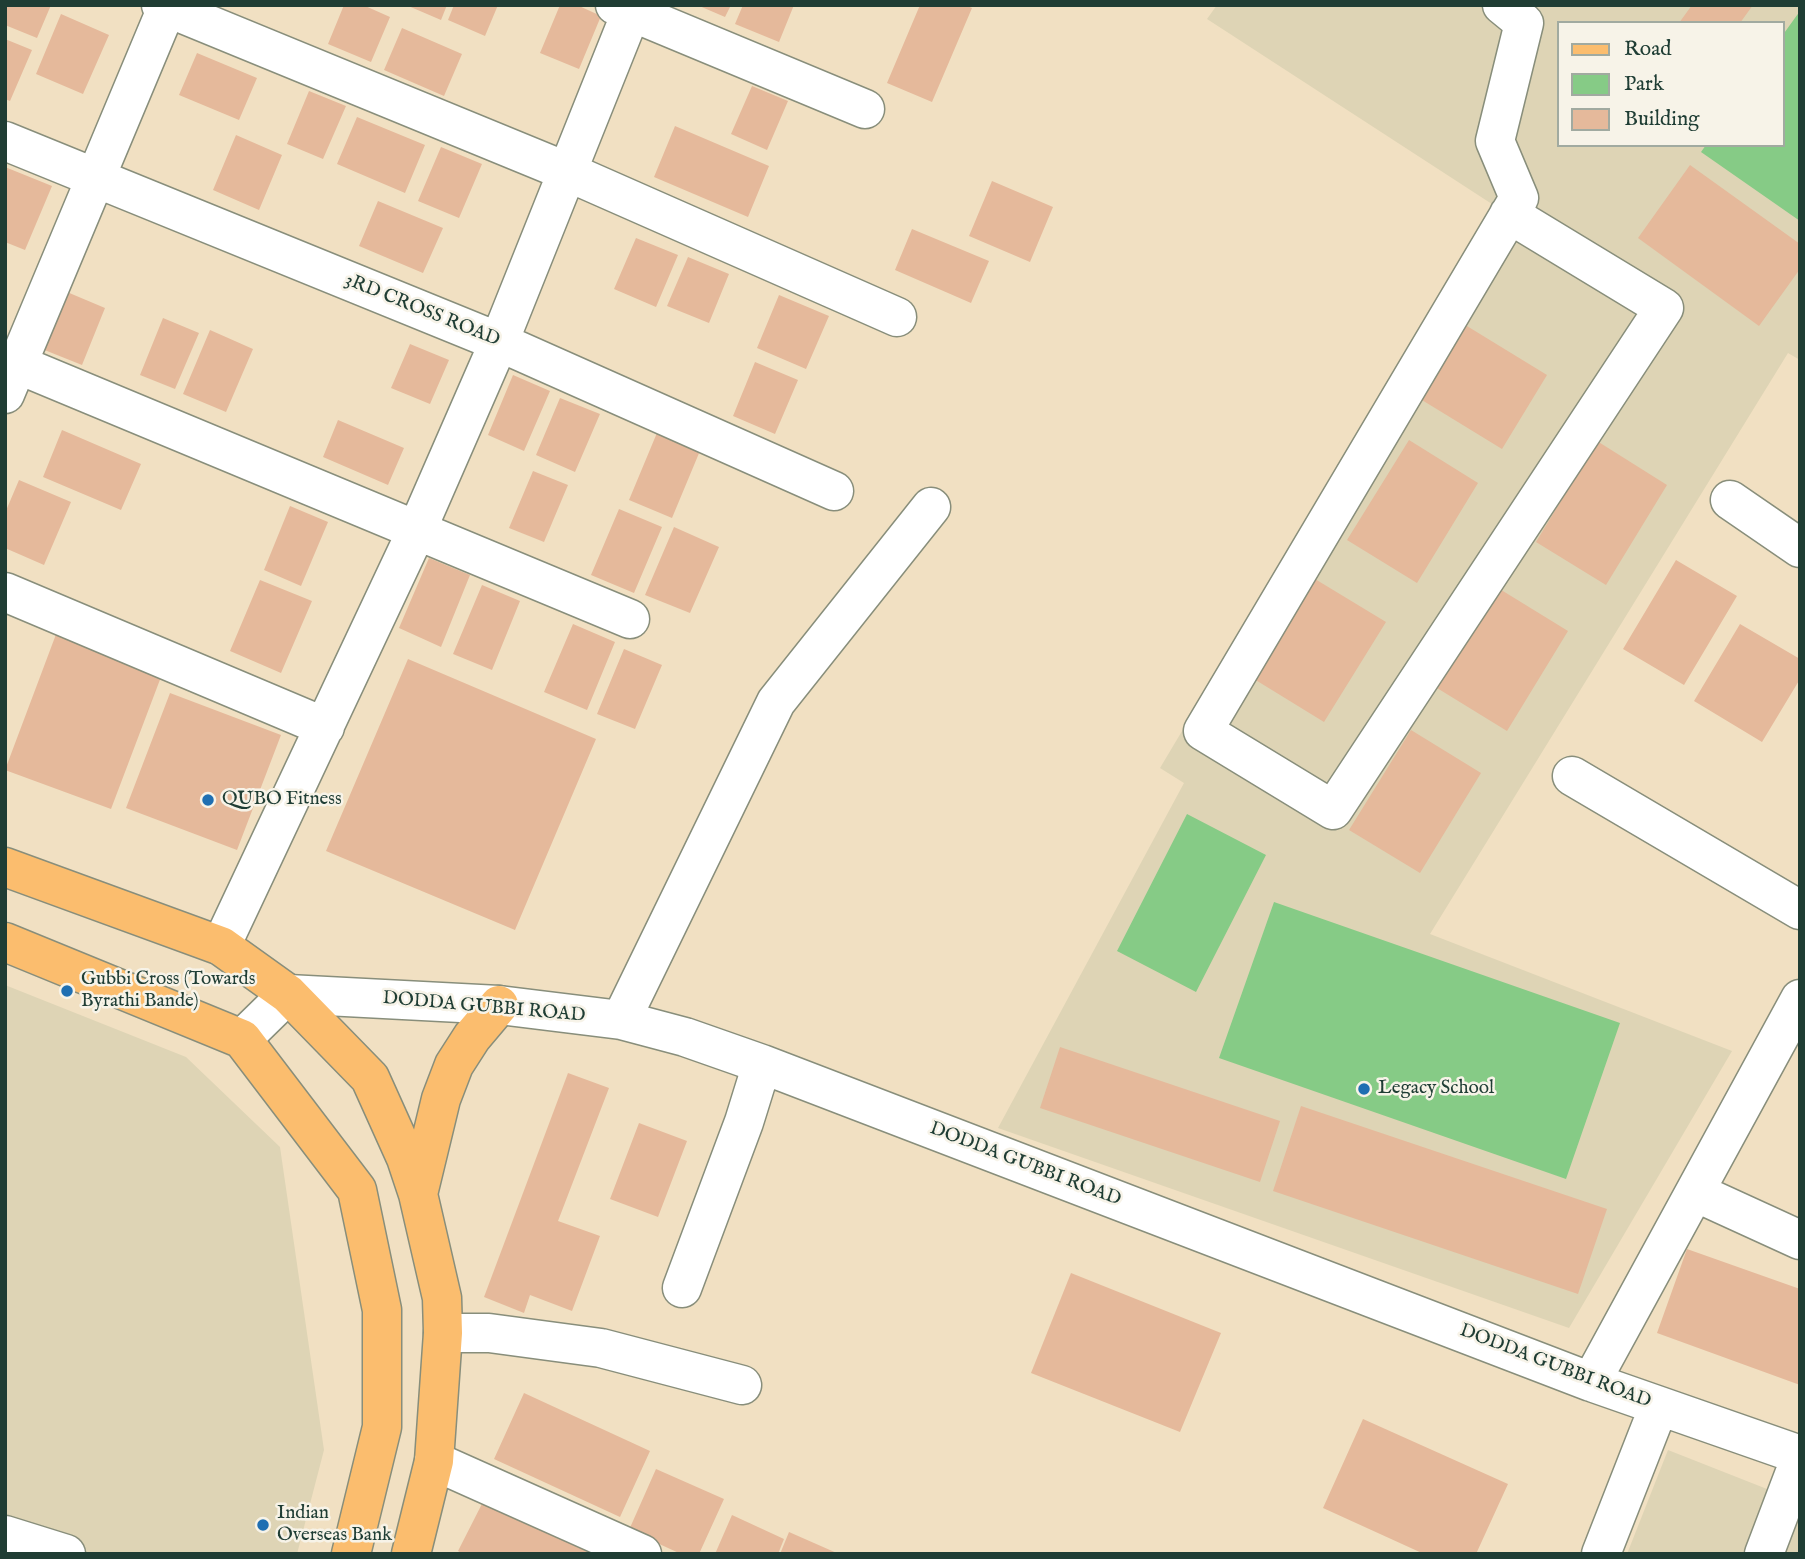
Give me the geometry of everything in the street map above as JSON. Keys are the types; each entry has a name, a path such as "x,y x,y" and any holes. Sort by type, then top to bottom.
{"main road":[{"path":"5,867 221,946 288,994 370,1078 406,1158 418,1194 442,1298 443,1333 434,1461 411,1554"},
{"path":"5,942 242,1039 357,1190 382,1310 382,1427 351,1554"},
{"path":"418,1194 441,1099 454,1065 472,1037 499,1005"}],"street":[{"path":"1502,5 1524,23 1495,141 1519,198 1203,731 1333,810 1664,308 1510,214"},
{"path":"630,619 416,532 11,379 165,6 568,172 897,317"},
{"path":"221,946 416,532 499,342 568,172 626,8 865,109"},
{"name":"3RD CROSS ROAD","path":"5,141 499,342 834,491"},
{"path":"1730,500 1800,548"},
{"path":"621,1020 776,702 931,507"},
{"path":"5,592 326,727"},
{"path":"1572,776 1800,910"},
{"path":"242,1039 288,994"},
{"name":"DODDA GUBBI ROAD","path":"288,994 499,1005 621,1020 685,1037 762,1064 1591,1382 1800,1457"},
{"path":"1591,1382 1795,1017"},
{"path":"682,1288 744,1122 762,1064"},
{"path":"1695,1192 1800,1240"},
{"path":"443,1333 489,1333 601,1348 742,1385"},
{"path":"1601,1554 1659,1406"},
{"path":"1764,1554 1800,1457"},
{"path":"434,1461 642,1554"},
{"path":"5,1535 66,1554"}],"shaded area":[{"path":"1217,5 1800,5 1800,360 1788,353 1430,934 1732,1051 1569,1328 998,1128 1184,783 1160,768 1495,206 1207,19"},
{"path":"5,985 186,1057 280,1147 324,1450 297,1554 5,1554"},
{"path":"1668,1450 1800,1502 1800,1554 1627,1554"}],"green space":[{"path":"1800,11 1800,221 1701,152 1705,147 1784,147 1784,33"},
{"path":"1187,814 1266,855 1196,992 1117,951"},
{"path":"1274,902 1620,1023 1566,1179 1219,1058"}],"building":[{"path":"5,5 51,5 37,38 5,25"},
{"path":"344,5 363,5 390,17 371,62 328,44"},
{"path":"406,5 447,5 441,20"},
{"path":"454,5 498,5 485,36 448,20"},
{"path":"560,5 577,5 601,16 579,69 540,53"},
{"path":"697,5 731,5 725,17"},
{"path":"743,5 794,5 779,42 735,24"},
{"path":"920,5 965,5 972,8 932,102 887,83"},
{"path":"1692,5 1753,5 1741,21 1680,21"},
{"path":"61,14 109,35 83,94 36,74"},
{"path":"402,28 462,54 444,96 384,70"},
{"path":"5,39 32,50 10,101 5,99"},
{"path":"197,53 257,78 239,120 179,95"},
{"path":"752,86 788,101 767,150 731,134"},
{"path":"309,91 346,106 323,159 287,144"},
{"path":"357,117 425,145 405,193 337,164"},
{"path":"675,126 769,166 748,217 654,177"},
{"path":"236,135 282,155 259,210 213,190"},
{"path":"441,147 482,164 459,218 418,201"},
{"path":"1690,165 1800,244 1800,269 1759,326 1638,238"},
{"path":"5,167 52,186 25,250 5,242"},
{"path":"992,181 1053,207 1030,262 969,236"},
{"path":"378,201 443,228 423,273 359,246"},
{"path":"912,229 989,261 971,303 895,270"},
{"path":"636,238 678,255 656,307 614,289"},
{"path":"688,257 729,274 709,323 667,306"},
{"path":"67,292 105,308 82,365 42,349"},
{"path":"779,295 829,316 806,369 757,348"},
{"path":"163,318 199,333 175,389 140,375"},
{"path":"1462,323 1547,375 1502,449 1417,397"},
{"path":"210,330 253,349 226,412 183,394"},
{"path":"410,344 449,360 430,404 391,388"},
{"path":"755,362 798,380 775,434 733,416"},
{"path":"513,375 550,391 524,451 488,435"},
{"path":"560,398 600,414 575,472 536,455"},
{"path":"338,420 404,448 388,485 323,457"},
{"path":"659,428 702,446 672,518 629,500"},
{"path":"62,430 141,464 121,510 43,477"},
{"path":"1409,440 1478,483 1417,583 1347,540"},
{"path":"1597,441 1667,485 1606,585 1536,542"},
{"path":"533,471 568,485 544,542 509,528"},
{"path":"19,480 71,502 44,565 5,548 5,513"},
{"path":"290,506 328,522 301,586 264,570"},
{"path":"619,509 662,527 634,593 591,575"},
{"path":"674,527 719,547 690,613 645,595"},
{"path":"429,558 470,575 441,647 399,628"},
{"path":"1676,560 1737,596 1684,685 1623,649"},
{"path":"1315,579 1386,622 1324,722 1254,679"},
{"path":"260,580 312,601 281,673 230,651"},
{"path":"482,585 520,601 492,670 453,654"},
{"path":"1498,588 1568,631 1507,731 1437,688"},
{"path":"573,624 615,642 587,710 544,692"},
{"path":"1740,624 1800,659 1800,679 1762,742 1694,701"},
{"path":"58,629 164,669 111,809 5,770"},
{"path":"624,649 662,665 635,729 597,714"},
{"path":"408,659 596,739 515,930 326,851"},
{"path":"170,693 281,735 237,850 126,808"},
{"path":"1411,730 1481,773 1420,873 1349,830"},
{"path":"1060,1047 1280,1121 1260,1182 1040,1108"},
{"path":"568,1073 609,1088 558,1221 600,1236 572,1311 530,1295 524,1313 484,1297"},
{"path":"1301,1106 1607,1209 1578,1294 1273,1191"},
{"path":"639,1123 687,1141 658,1217 610,1199"},
{"path":"1687,1249 1800,1289 1800,1385 1657,1333"},
{"path":"1071,1273 1221,1333 1180,1432 1031,1373"},
{"path":"524,1393 650,1451 620,1517 494,1459"},
{"path":"1363,1419 1508,1484 1476,1554 1424,1554 1323,1508"},
{"path":"656,1469 724,1499 699,1554 681,1554 629,1530"},
{"path":"488,1492 602,1554 463,1554 458,1551"},
{"path":"732,1515 784,1539 778,1554 715,1554"},
{"path":"789,1532 839,1554 780,1554"}],"place":[{"name":"QUBO Fitness","path":"208,800"},
{"name":"Gubbi Cross (Towards Byrathi Bande)","path":"67,991"},
{"name":"Legacy School","path":"1364,1089"},
{"name":"Indian Overseas Bank","path":"263,1525"}]}
